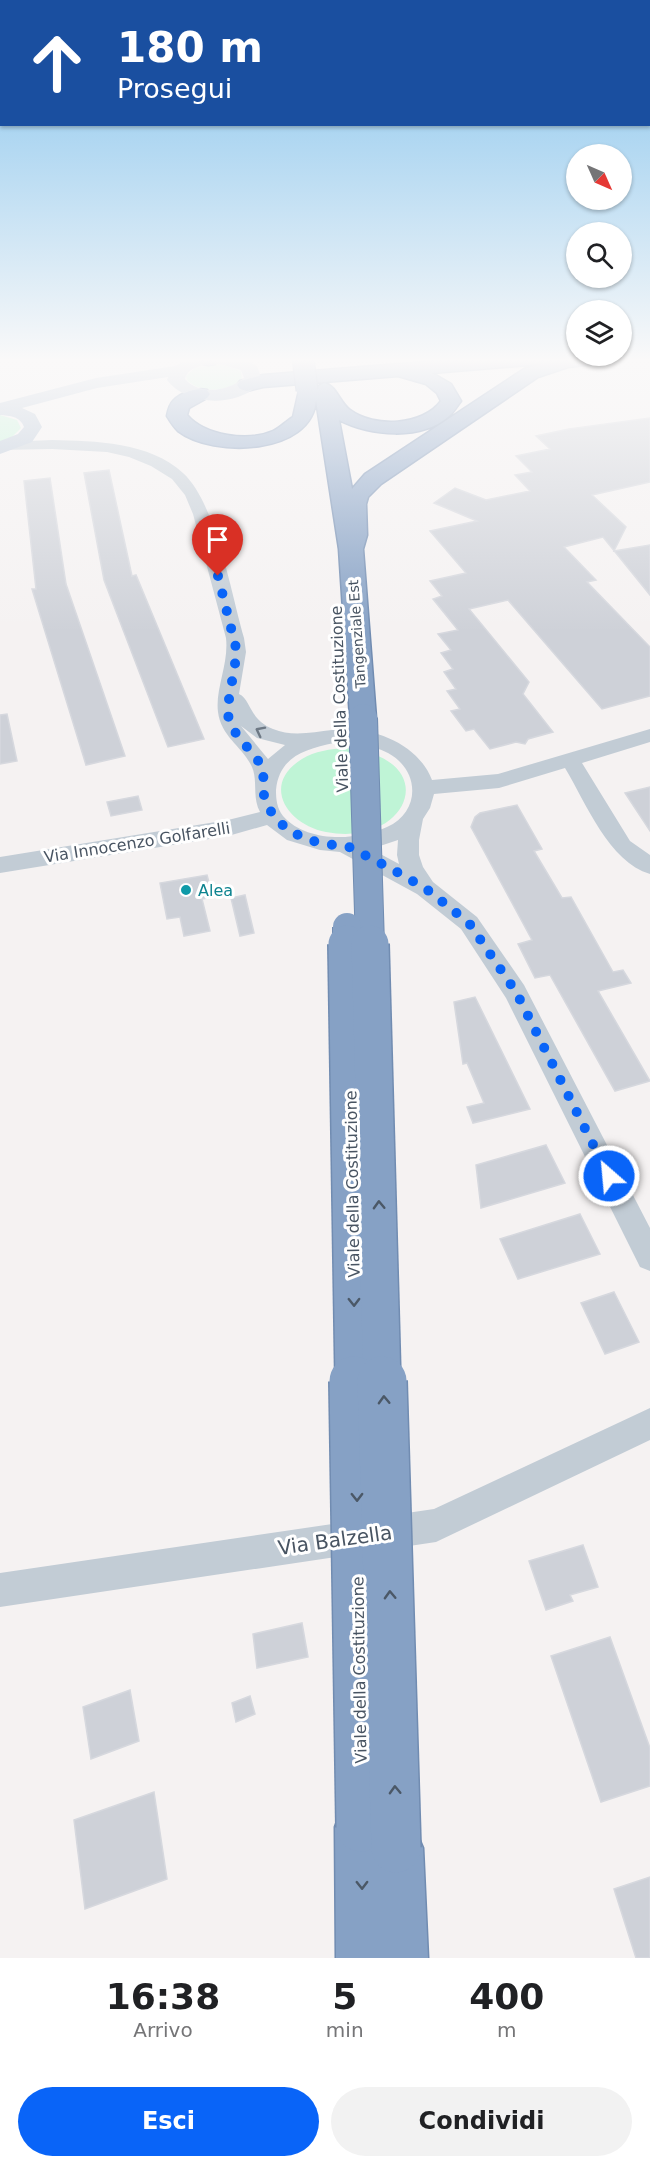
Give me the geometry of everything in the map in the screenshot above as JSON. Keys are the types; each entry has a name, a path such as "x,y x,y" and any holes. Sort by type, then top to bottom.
{"highway":[{"name":"Viale della Costituzione","path":"317,449 333,549 379,1837 400,1958"},
{"path":"329,449 351,549"},
{"path":"351,549 356,535 355,504 358,495 373,479 417,449"},
{"name":"Tangenziale Est","path":"339,725 351,549"},
{"name":"Viale della Costituzione","path":"364,1958 379,1837"}],"street":[{"path":"112,449 130,453 163,467 186,485 201,514 237,652 233,688 227,711 231,727 263,767 267,806 273,816 286,828 303,838 324,844 347,846 373,843 395,834 413,820"},
{"path":"233,688 241,716 249,725 273,737 339,725"},
{"path":"264,785 269,771 279,758 339,725"},
{"path":"339,725 334,736 376,741 394,748 410,759 420,773 424,788 422,804 413,820 405,850 409,867 425,888"},
{"path":"424,788 499,782 650,735"},
{"path":"571,761 622,846 650,866"},
{"name":"Via Innocenzo Golfarelli","path":"0,865 228,828 273,816"},
{"path":"347,846 425,888 469,923 516,992 650,1257"},
{"name":"Via Balzella","path":"0,1590 435,1525 650,1424"}],"green space":[{"path":"346,748 377,755 396,768 405,784 404,800 395,815 378,827 355,833 326,832 312,828 291,813 284,803 281,792 283,780 289,769 307,756"}],"building":[{"path":"548,449 650,449 650,482 592,495 626,527 614,551 603,537 564,547 596,580 587,582 650,647 650,696 602,709 508,600 469,609 529,682 523,694 553,732 528,739 525,744 516,742 490,749 474,729 466,731 451,711 460,709 447,691 456,689 444,672 453,669 441,653 451,650 438,634 458,630 433,599 442,596 430,581 466,573 430,531 477,521 434,503 455,488 486,500 530,491 515,475 532,472 516,456"},
{"path":"109,470 132,576 136,575 204,739 168,747 104,580 84,473"},
{"path":"50,478 66,584 125,756 86,765 32,589 36,589 24,481"},
{"path":"650,545 650,595 614,551"},
{"path":"7,714 17,761 0,764 0,715"},
{"path":"650,787 650,831 625,793"},
{"path":"138,796 142,810 111,816 107,802"},
{"path":"517,805 542,849 534,851 562,898 571,897 613,972 623,970 631,983 598,991 650,1081 615,1091 550,975 535,978 518,944 532,940 471,827 475,817 480,813"},
{"path":"207,875 213,897 202,899 210,931 184,936 180,917 167,919 160,883"},
{"path":"245,895 254,933 240,936 231,898"},
{"path":"475,997 530,1109 473,1123 467,1107 484,1103 467,1063 463,1064 454,1002"},
{"path":"546,1145 565,1183 481,1208 476,1165"},
{"path":"580,1214 600,1254 518,1279 500,1239"},
{"path":"614,1292 639,1342 605,1354 581,1303"},
{"path":"583,1545 598,1587 570,1595 573,1601 546,1610 529,1561"},
{"path":"302,1623 308,1657 257,1668 253,1634"},
{"path":"610,1637 650,1748 650,1786 601,1802 551,1656"},
{"path":"130,1690 139,1741 91,1759 83,1707"},
{"path":"250,1696 255,1714 236,1722 232,1703"},
{"path":"154,1792 167,1879 85,1909 74,1820"},
{"path":"650,1877 650,1958 636,1958 614,1889"}],"place":[{"name":"Alea","path":"186,890"}],"route":[{"path":"218,576 237,652 233,688 227,711 231,727 263,767 264,796 273,816 286,828 303,838 324,844 347,846 388,867 425,888 469,923 516,992 609,1176"}]}
